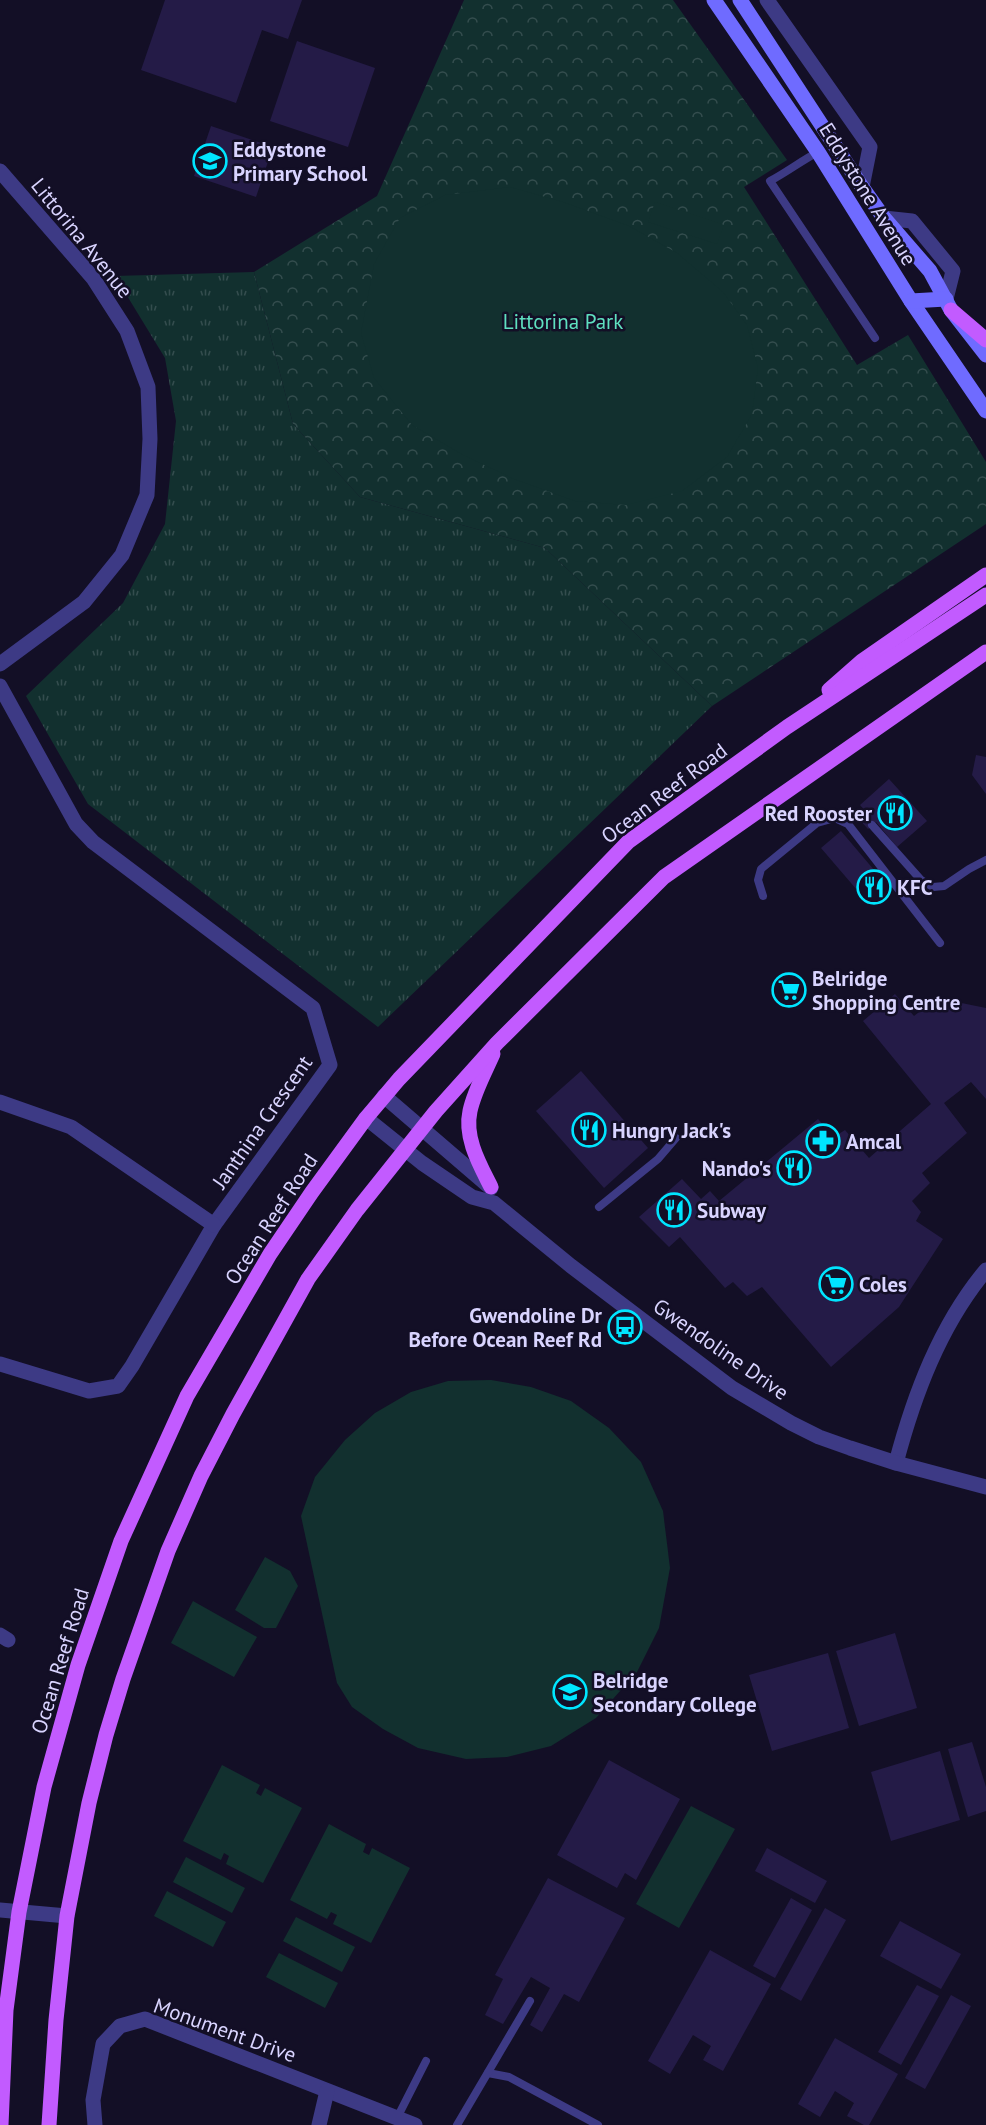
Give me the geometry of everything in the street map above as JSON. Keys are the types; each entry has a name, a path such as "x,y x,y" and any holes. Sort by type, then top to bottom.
{"main road":[{"name":"Eddystone Avenue","path":"714,0 818,152 911,301 986,411"},
{"name":"Eddystone Avenue","path":"740,0 862,187 884,218 930,271 948,304 986,355"},
{"path":"911,301 948,304 986,340"},
{"path":"787,727 862,661 986,575"},
{"name":"Ocean Reef Road","path":"1,2125 6,2010 19,1912 47,1776 78,1665 121,1541 187,1396 270,1254 312,1192 384,1096 628,842 787,727 986,595"},
{"path":"49,2125 56,2020 67,1916 89,1803 112,1712 157,1581 201,1476 309,1279 357,1210 404,1149 497,1043 664,877 986,652"},
{"path":"491,1187 476,1156 469,1130 470,1112 497,1043"},
{"path":"0,2058 2,2093"}],"street":[{"name":"Eddystone Avenue","path":"767,0 870,147 862,187"},
{"name":"Littorina Avenue","path":"0,171 93,278 127,331 148,387 150,439 147,495 122,555 84,602 0,664"},
{"name":"Janthina Crescent","path":"0,686 76,824 93,842 313,1008 330,1065 214,1225 118,1386 89,1391 0,1364"},
{"path":"384,1096 491,1187 494,1203"},
{"path":"0,1102 71,1126 214,1225"},
{"name":"Gwendoline Drive","path":"366,1118 404,1149 472,1197 494,1203 571,1266 732,1388 791,1424 819,1437 896,1463 986,1487"},
{"path":"896,1463 917,1394 933,1356 974,1285 986,1270"},
{"path":"0,1910 67,1916"},
{"name":"Monument Drive","path":"94,2125 93,2100 103,2044 120,2026 145,2019 416,2125"},
{"path":"319,2125 327,2091"}],"lane":[{"path":"818,152 798,163 792,170 770,181 875,338"},
{"path":"763,896 758,880 761,869 817,823 835,818 848,824 940,943"},
{"path":"872,825 921,880 933,887 944,886 969,868 986,860"},
{"path":"599,1207 658,1159 676,1138"},
{"path":"457,2125 530,2001"},
{"path":"397,2118 426,2061"},
{"path":"488,2073 509,2077 598,2125"}],"green space":[{"name":"Littorina Park","path":"464,0 673,0 787,160 744,187 857,365 908,335 986,462 986,524 712,706 545,548 360,497 293,424 254,272 377,196"},
{"path":"510,187 563,202 629,226 677,253 723,292 747,325 758,368 752,414 727,457 682,491 626,505 575,501 514,479 463,455 412,425 374,378 361,333 374,264 400,218 445,195"},
{"path":"655,202 724,225 717,244 648,222"},
{"path":"254,272 293,424 360,497 545,548 712,706 378,1027 88,804 26,696 123,603 165,524 176,421 165,358 115,276"},
{"path":"491,1380 531,1387 571,1401 609,1428 641,1462 663,1511 670,1568 659,1628 637,1672 596,1718 551,1746 507,1757 466,1759 418,1748 383,1729 352,1707 337,1683 301,1516 315,1477 345,1440 375,1413 411,1392 448,1381"},
{"path":"265,1557 290,1571 298,1586 276,1628 264,1628 235,1610"},
{"path":"193,1601 257,1637 234,1677 171,1643"},
{"path":"222,1765 260,1785 256,1793 261,1796 265,1788 302,1808 263,1883 226,1864 229,1856 224,1853 221,1860 183,1841"},
{"path":"691,1806 735,1829 679,1928 636,1904"},
{"path":"329,1824 366,1844 363,1852 369,1855 372,1848 410,1868 371,1943 333,1924 337,1915 331,1912 327,1919 290,1900"},
{"path":"186,1857 245,1888 232,1913 173,1882"},
{"path":"167,1891 226,1922 213,1947 154,1916"},
{"path":"296,1917 355,1947 342,1972 283,1941"},
{"path":"279,1953 338,1983 325,2008 266,1977"}],"building":[{"path":"165,0 302,0 288,39 262,30 236,103 141,70"},
{"path":"297,41 375,68 348,147 270,121"},
{"path":"211,126 273,147 256,197 194,176"},
{"path":"976,755 986,757 986,794 972,775"},
{"path":"889,779 927,821 897,847 876,822 868,829 858,818 866,812 860,805"},
{"path":"841,831 891,890 877,901 869,892 863,897 821,848"},
{"path":"895,994 914,1016 937,998 986,1008 986,1099 971,1082 944,1103 967,1133 922,1173 930,1183 912,1201 921,1212 916,1221 943,1239 899,1307 831,1367 762,1287 747,1296 733,1282 725,1288 680,1237 669,1247 639,1217 682,1179 701,1199 710,1191 719,1201 818,1119 834,1137 845,1130 869,1158 931,1104 863,1021"},
{"path":"581,1071 648,1148 604,1188 536,1111"},
{"path":"895,1633 917,1708 859,1726 836,1651"},
{"path":"828,1653 849,1728 772,1751 749,1675"},
{"path":"972,1742 986,1787 986,1811 968,1817 948,1749"},
{"path":"940,1751 960,1820 891,1841 871,1772"},
{"path":"609,1760 680,1799 636,1880 625,1873 617,1888 557,1855"},
{"path":"767,1848 827,1881 815,1903 755,1871"},
{"path":"548,1878 625,1918 579,2002 564,1994 542,2032 530,2025 550,1988 531,1977 503,2024 485,2015 503,1979 495,1975"},
{"path":"791,1898 812,1910 775,1978 753,1966"},
{"path":"825,1908 846,1920 801,2001 780,1989"},
{"path":"900,1921 961,1954 941,1989 880,1956"},
{"path":"710,1950 771,1984 723,2071 703,2060 711,2046 693,2035 670,2074 648,2061"},
{"path":"917,1985 939,1996 901,2065 878,2052"},
{"path":"951,1995 971,2006 925,2089 905,2078"},
{"path":"835,2038 898,2074 869,2125 864,2125 847,2116 854,2103 835,2091 820,2117 798,2104"}],"place":[{"name":"Eddystone Primary School","path":"210,161"},
{"name":"Red Rooster","path":"895,813"},
{"name":"KFC","path":"874,887"},
{"name":"Belridge Shopping Centre","path":"789,990"},
{"name":"Hungry Jack's","path":"589,1130"},
{"name":"Amcal","path":"823,1141"},
{"name":"Nando's","path":"794,1168"},
{"name":"Subway","path":"674,1210"},
{"name":"Coles","path":"836,1284"},
{"name":"Gwendoline Dr Before Ocean Reef Rd","path":"625,1327"},
{"name":"Belridge Secondary College","path":"570,1692"}]}
